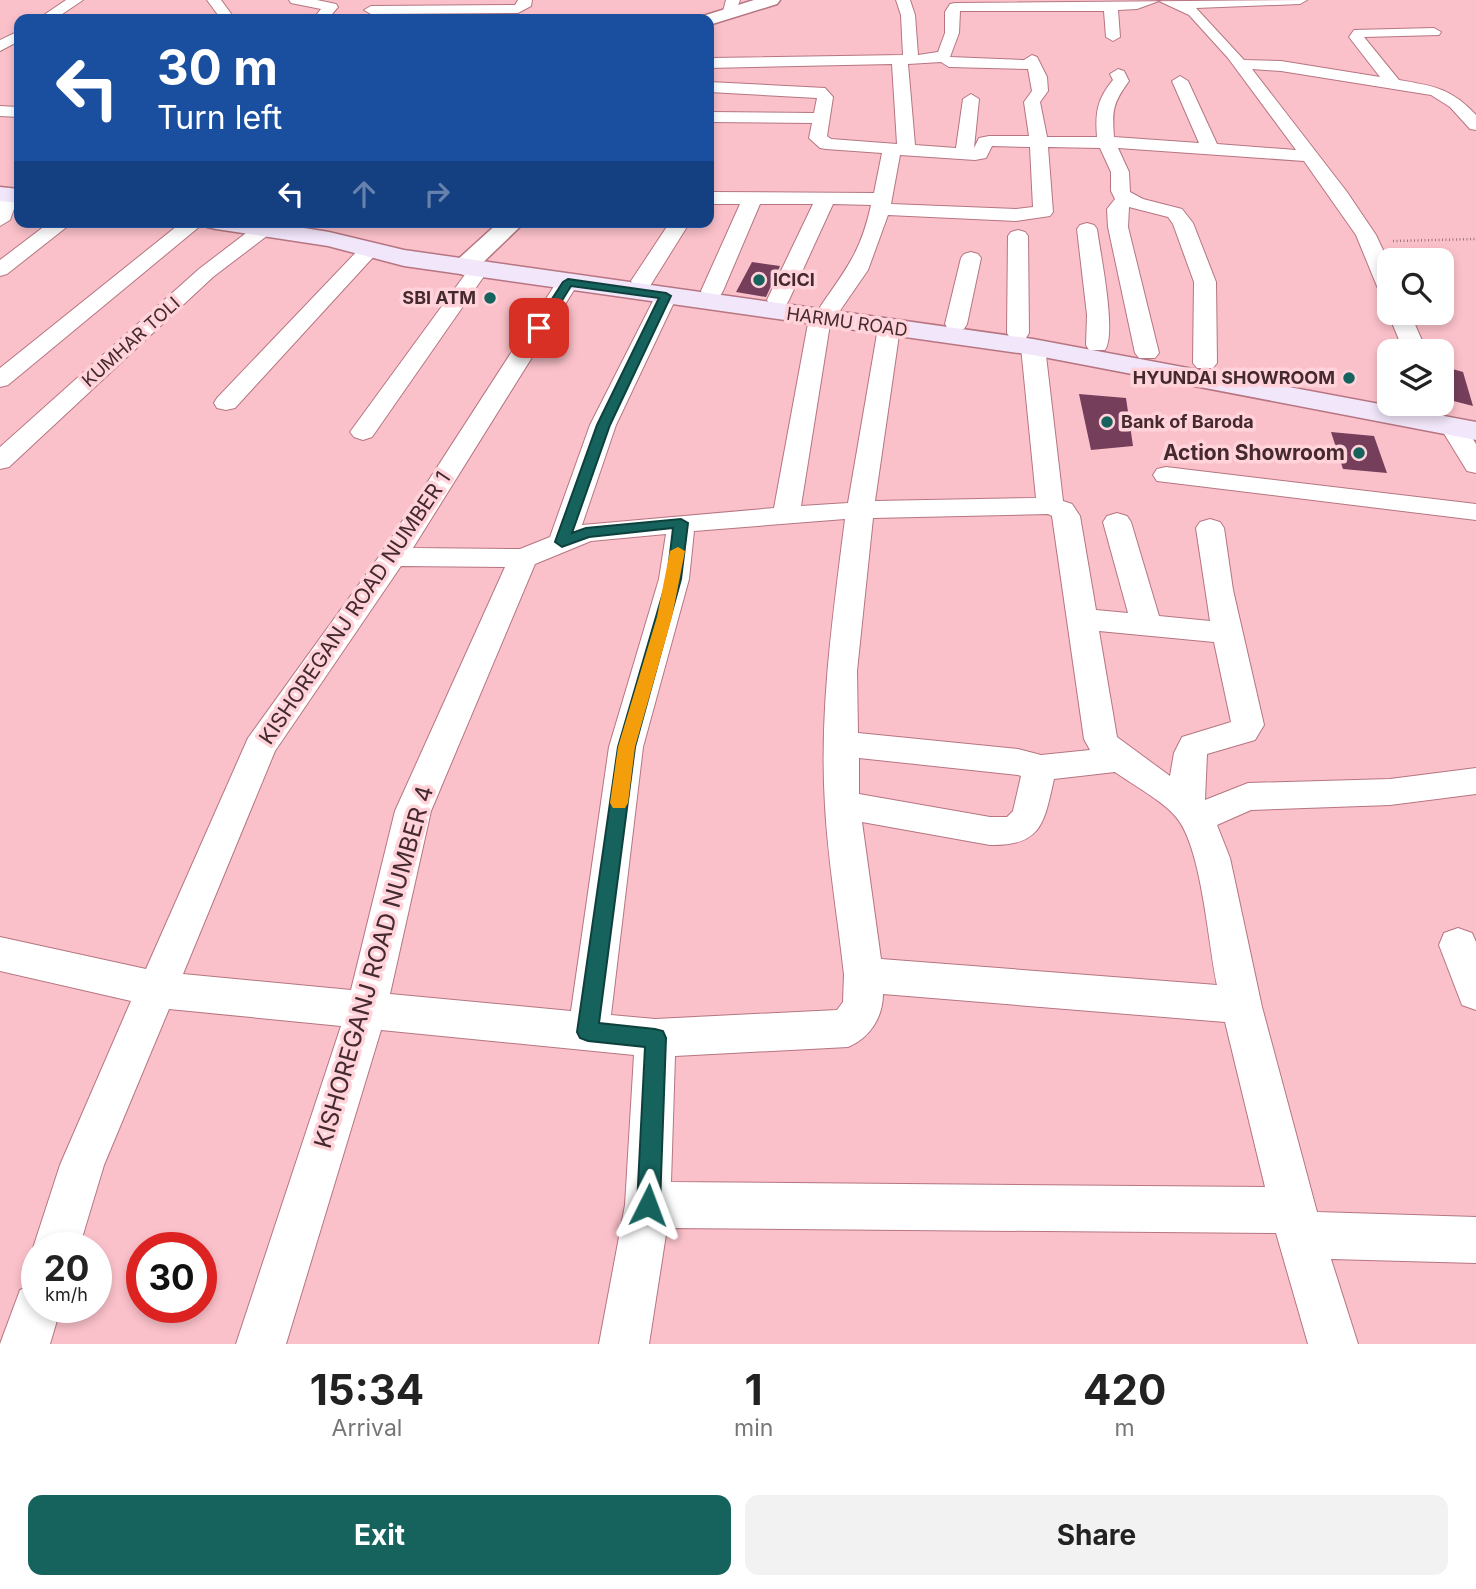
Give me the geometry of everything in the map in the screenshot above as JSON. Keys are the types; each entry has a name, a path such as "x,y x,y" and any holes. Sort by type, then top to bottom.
{"main road":[{"name":"HARMU ROAD","path":"265,228 329,239 369,250 642,281 778,300 888,328 1097,345 1205,363 1377,397"},
{"name":"HARMU ROAD","path":"335,228 419,247 473,263 568,282 666,296 956,324 1025,340 1457,417"}],"street":[{"path":"53,14 76,0"},
{"path":"296,0 331,7 325,14"},
{"path":"448,14 518,9 524,6 525,0"},
{"path":"714,17 732,6 771,0"},
{"path":"786,515 826,312 856,276 876,234 899,149 908,15 903,0"},
{"path":"714,63 936,58 946,54 952,33 949,4 1111,6 1153,0 1300,0"},
{"path":"1169,1 1204,20 1240,64 1323,173 1368,241 1377,261"},
{"path":"1111,6 1113,37"},
{"path":"371,10 421,14"},
{"path":"1394,84 1356,37 1359,33 1434,32"},
{"path":"714,198 826,198 1016,215 1043,212 1039,141 1032,99 1040,91 1039,77 1033,63 949,62"},
{"path":"1240,64 1293,68 1436,91 1447,96 1476,125"},
{"path":"1118,74 1120,84 1110,93 1105,105 1106,142 1120,172 1120,191 1136,203 1175,213 1183,223 1205,282 1205,363"},
{"path":"1180,81 1210,147"},
{"path":"714,87 819,91 825,97 817,134 820,142 980,154 985,142 989,141 1106,142 1210,147 1310,156"},
{"path":"964,154 971,99"},
{"path":"714,117 821,118"},
{"path":"1182,165 1323,173"},
{"path":"0,220 10,190"},
{"path":"712,290 753,197"},
{"path":"778,300 826,198"},
{"path":"1126,198 1117,209 1118,227 1147,353"},
{"path":"0,270 55,228"},
{"path":"0,380 188,228"},
{"name":"KUMHAR TOLI","path":"0,461 206,274 265,228"},
{"path":"363,432 421,347 473,263 507,228"},
{"path":"642,281 676,228"},
{"path":"1087,229 1098,315 1097,345"},
{"path":"1018,236 1025,340 1050,506"},
{"path":"226,403 369,250"},
{"path":"956,324 971,258"},
{"name":"KISHOREGANJ ROAD NUMBER 1","path":"61,1232 82,1166 260,747 393,557 568,282"},
{"path":"562,542 603,425 666,296"},
{"path":"0,954 159,990 655,1038 848,1028 863,1007 864,975 842,805 841,671 860,510 888,328"},
{"path":"1457,417 1476,465"},
{"path":"1166,475 1476,512"},
{"path":"393,557 523,558 586,533 681,523 860,510 1050,506 1062,510 1066,516 1101,738 1108,750 1193,812"},
{"path":"1117,522 1146,625"},
{"path":"588,1032 626,747 674,579 681,523"},
{"path":"1210,528 1218,590 1248,725 1243,732 1194,746 1189,755 1188,766 1193,812 1207,840 1231,958 1295,1223 1333,1344"},
{"name":"KISHOREGANJ ROAD NUMBER 4","path":"261,1344 366,1011 413,811 523,558"},
{"path":"1081,619 1228,633"},
{"path":"841,744 1018,762 1041,768 1120,759"},
{"path":"842,805 990,831 1013,831 1028,815 1041,768"},
{"path":"1193,812 1248,797 1390,792 1476,781"},
{"path":"1458,945 1476,992"},
{"path":"864,975 1242,1005"},
{"path":"624,1344 648,1205 655,1038"},
{"path":"648,1205 1295,1223 1476,1241"},
{"path":"25,1344 32,1323"}],"path":[{"path":"1368,241 1430,242 1476,239"}],"building":[{"name":"ICICI","path":"752,262 780,266 766,297 736,292"},
{"path":"1454,369 1463,372 1473,406 1454,401"},
{"name":"Bank of Baroda","path":"1079,394 1126,398 1133,446 1091,450"},
{"name":"Action Showroom","path":"1331,432 1374,436 1387,473 1343,469"}],"slow traffic":[{"path":"619,803 626,747 664,617 678,551"}],"place":[{"name":"ICICI","path":"759,280"},
{"name":"SBI ATM","path":"490,298"},
{"name":"HYUNDAI SHOWROOM","path":"1349,378"},
{"name":"Bank of Baroda","path":"1107,422"},
{"name":"Action Showroom","path":"1359,453"}],"route":[{"path":"539,328 568,282 666,296 603,425 562,542 586,533 681,523 674,579 626,747 588,1032 655,1038 648,1205"}]}
